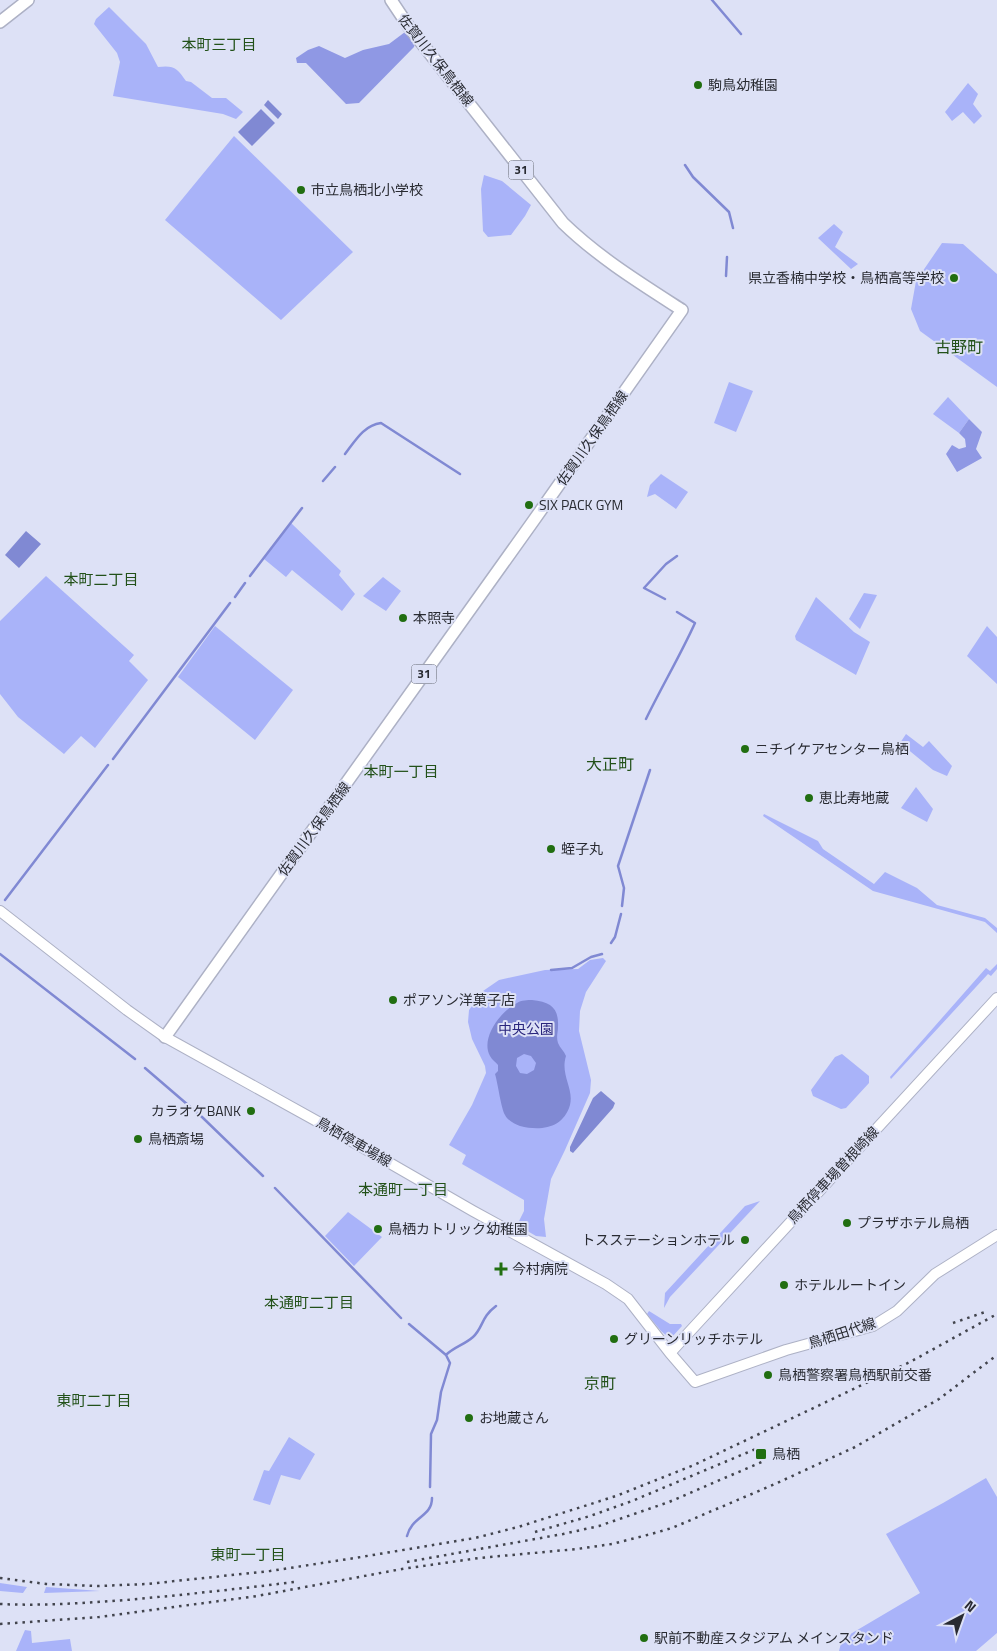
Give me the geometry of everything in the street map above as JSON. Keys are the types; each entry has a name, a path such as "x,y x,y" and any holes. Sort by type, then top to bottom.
{"main road":[{"path":"0,22 28,0"},
{"name":"佐賀川久保鳥栖線","path":"165,1036 682,310 592,249 563,223 391,0"},
{"name":"鳥栖停車場線","path":"0,911 127,1010 165,1036 606,1284 628,1299 695,1382"},
{"name":"鳥栖停車場曽根崎線","path":"670,1352 997,998"},
{"name":"鳥栖田代線","path":"695,1382 786,1350 873,1326 897,1311 935,1274 997,1235"}],"green space":[{"path":"109,7 146,44 158,67 175,68 186,81 191,82 212,98 226,98 243,112 236,119 223,114 113,96 120,62 117,53 94,24 96,19"},
{"path":"968,83 978,94 973,104 982,116 974,124 963,112 952,121 945,112"},
{"path":"234,136 353,252 281,320 165,220"},
{"path":"484,175 502,181 531,205 511,235 488,237 483,231 481,189"},
{"path":"834,224 843,232 835,247 858,264 851,269 818,238"},
{"path":"942,243 963,244 997,274 997,387 920,331 911,309 916,281"},
{"path":"729,382 753,391 736,432 714,423"},
{"path":"948,397 969,419 959,433 933,414"},
{"path":"661,474 688,492 676,509 655,494 647,497 650,485"},
{"path":"291,523 341,571 339,575 355,594 342,611 292,570 286,577 264,559"},
{"path":"46,576 134,655 129,661 148,680 95,748 81,736 64,754 18,717 0,694 0,621"},
{"path":"383,577 401,591 386,611 363,596"},
{"path":"864,593 877,595 860,629 849,619"},
{"path":"816,597 854,632 870,642 856,675 796,640 795,636"},
{"path":"215,626 293,690 255,740 178,677"},
{"path":"987,626 997,637 997,684 967,656"},
{"path":"906,734 923,747 929,741 952,766 947,776 933,770 900,743"},
{"path":"916,787 933,809 927,822 901,808"},
{"path":"764,814 818,841 823,849 874,884 885,872 917,888 937,905 985,918 997,928 997,933 985,922 873,891 763,816"},
{"name":"中央公園","path":"603,958 606,961 586,992 580,1011 579,1031 591,1080 590,1093 551,1179 544,1219 546,1237 536,1236 517,1225 524,1211 524,1200 462,1164 466,1155 449,1145 472,1105 486,1073 485,1066 472,1039 468,1022 469,1010 483,991 499,980 545,970 578,969 590,960"},
{"path":"997,964 997,969 991,976 988,974 891,1079 890,1077 986,968 990,971"},
{"path":"842,1054 869,1076 869,1083 846,1108 841,1109 813,1096 811,1090 835,1057"},
{"path":"760,1201 670,1297 664,1308 665,1293 745,1206"},
{"path":"348,1212 382,1237 354,1266 325,1236"},
{"path":"649,1311 670,1324 681,1324 682,1326 672,1337 667,1336 647,1314"},
{"path":"289,1437 315,1454 300,1480 281,1475 270,1505 253,1500 264,1470 269,1471"},
{"path":"986,1478 997,1497 997,1633 976,1651 839,1651 842,1639 920,1593 886,1534"},
{"path":"0,1583 27,1587 23,1593 0,1591"},
{"path":"46,1587 100,1591 44,1593"},
{"path":"25,1630 31,1631 32,1643 70,1639 72,1651 16,1651"}],"shaded area":[{"path":"405,32 415,43 414,47 359,103 346,104 306,63 297,63 296,58 308,50 319,46 345,58 363,50 389,44"},
{"path":"268,100 282,114 278,119 264,105"},
{"path":"261,109 275,123 252,146 238,132"},
{"path":"969,419 982,432 976,449 982,458 957,472 946,454 952,445 959,449 966,447 965,439 959,433"},
{"path":"26,531 41,544 19,568 5,555"},
{"path":"530,1000 549,1004 557,1015 557,1041 566,1056 565,1069 571,1099 567,1113 562,1119 556,1124 543,1128 520,1126 506,1117 495,1074 498,1071 498,1065 491,1057 488,1049 490,1033 505,1012 519,1002","holes":["524,1054 531,1056 536,1063 534,1070 527,1074 520,1073 516,1066 517,1058"]},
{"path":"601,1091 615,1103 613,1108 573,1153 570,1151 570,1147 593,1098"}],"waterway":[{"path":"712,0 741,34"},
{"path":"685,165 693,177 729,212 733,228"},
{"path":"726,276 727,257"},
{"path":"345,454 365,430 381,423 460,474"},
{"path":"323,481 335,467"},
{"path":"250,576 302,508"},
{"path":"665,599 644,588 666,564 677,556"},
{"path":"235,597 245,583"},
{"path":"113,759 230,603"},
{"path":"646,719 695,623 677,612"},
{"path":"5,900 108,765"},
{"path":"622,906 624,888 618,866 650,770"},
{"path":"611,943 615,937 621,914"},
{"path":"0,954 135,1059"},
{"path":"551,970 572,968 591,957 602,954"},
{"path":"145,1068 202,1117 263,1176"},
{"path":"275,1188 401,1318"},
{"path":"446,1355 473,1337 487,1314 496,1306"},
{"path":"409,1324 446,1355 450,1363 441,1392 437,1420 431,1434 430,1487"},
{"path":"407,1536 413,1524 429,1509 432,1498"}],"railway":[{"path":"953,1323 988,1311"},
{"path":"0,1578 46,1584 98,1586 147,1584 270,1571 355,1558 475,1538 518,1527 616,1496 694,1465 910,1362 997,1314"},
{"path":"0,1624 99,1617 257,1596 402,1569 479,1558 577,1549 612,1544 651,1534 672,1528 855,1447 939,1399 997,1355"},
{"path":"535,1532 590,1516 632,1501 758,1448"},
{"path":"407,1562 599,1526 669,1502 764,1461"},
{"path":"0,1604 16,1605 126,1600 294,1582"}],"place":[{"name":"駒鳥幼稚園","path":"698,85"},
{"name":"市立鳥栖北小学校","path":"301,190"},
{"name":"県立香楠中学校・鳥栖高等学校","path":"954,278"},
{"name":"SIX PACK GYM","path":"529,505"},
{"name":"本照寺","path":"403,618"},
{"name":"ニチイケアセンター鳥栖","path":"745,749"},
{"name":"恵比寿地蔵","path":"809,798"},
{"name":"蛭子丸","path":"551,849"},
{"name":"ポアソン洋菓子店","path":"393,1000"},
{"name":"カラオケBANK","path":"251,1111"},
{"name":"鳥栖斎場","path":"138,1139"},
{"name":"プラザホテル鳥栖","path":"847,1223"},
{"name":"鳥栖カトリック幼稚園","path":"378,1229"},
{"name":"トスステーションホテル","path":"745,1240"},
{"name":"今村病院","path":"501,1269"},
{"name":"ホテルルートイン","path":"784,1285"},
{"name":"グリーンリッチホテル","path":"614,1339"},
{"name":"鳥栖警察署鳥栖駅前交番","path":"768,1375"},
{"name":"お地蔵さん","path":"469,1418"},
{"name":"鳥栖","path":"761,1454"},
{"name":"駅前不動産スタジアム メインスタンド","path":"644,1638"}],"district":[{"name":"本町三丁目","path":"219,45"},
{"name":"古野町","path":"959,347"},
{"name":"本町二丁目","path":"101,580"},
{"name":"大正町","path":"610,764"},
{"name":"本町一丁目","path":"401,772"},
{"name":"本通町一丁目","path":"403,1190"},
{"name":"本通町二丁目","path":"309,1303"},
{"name":"京町","path":"600,1383"},
{"name":"東町二丁目","path":"94,1401"},
{"name":"東町一丁目","path":"248,1555"}]}
